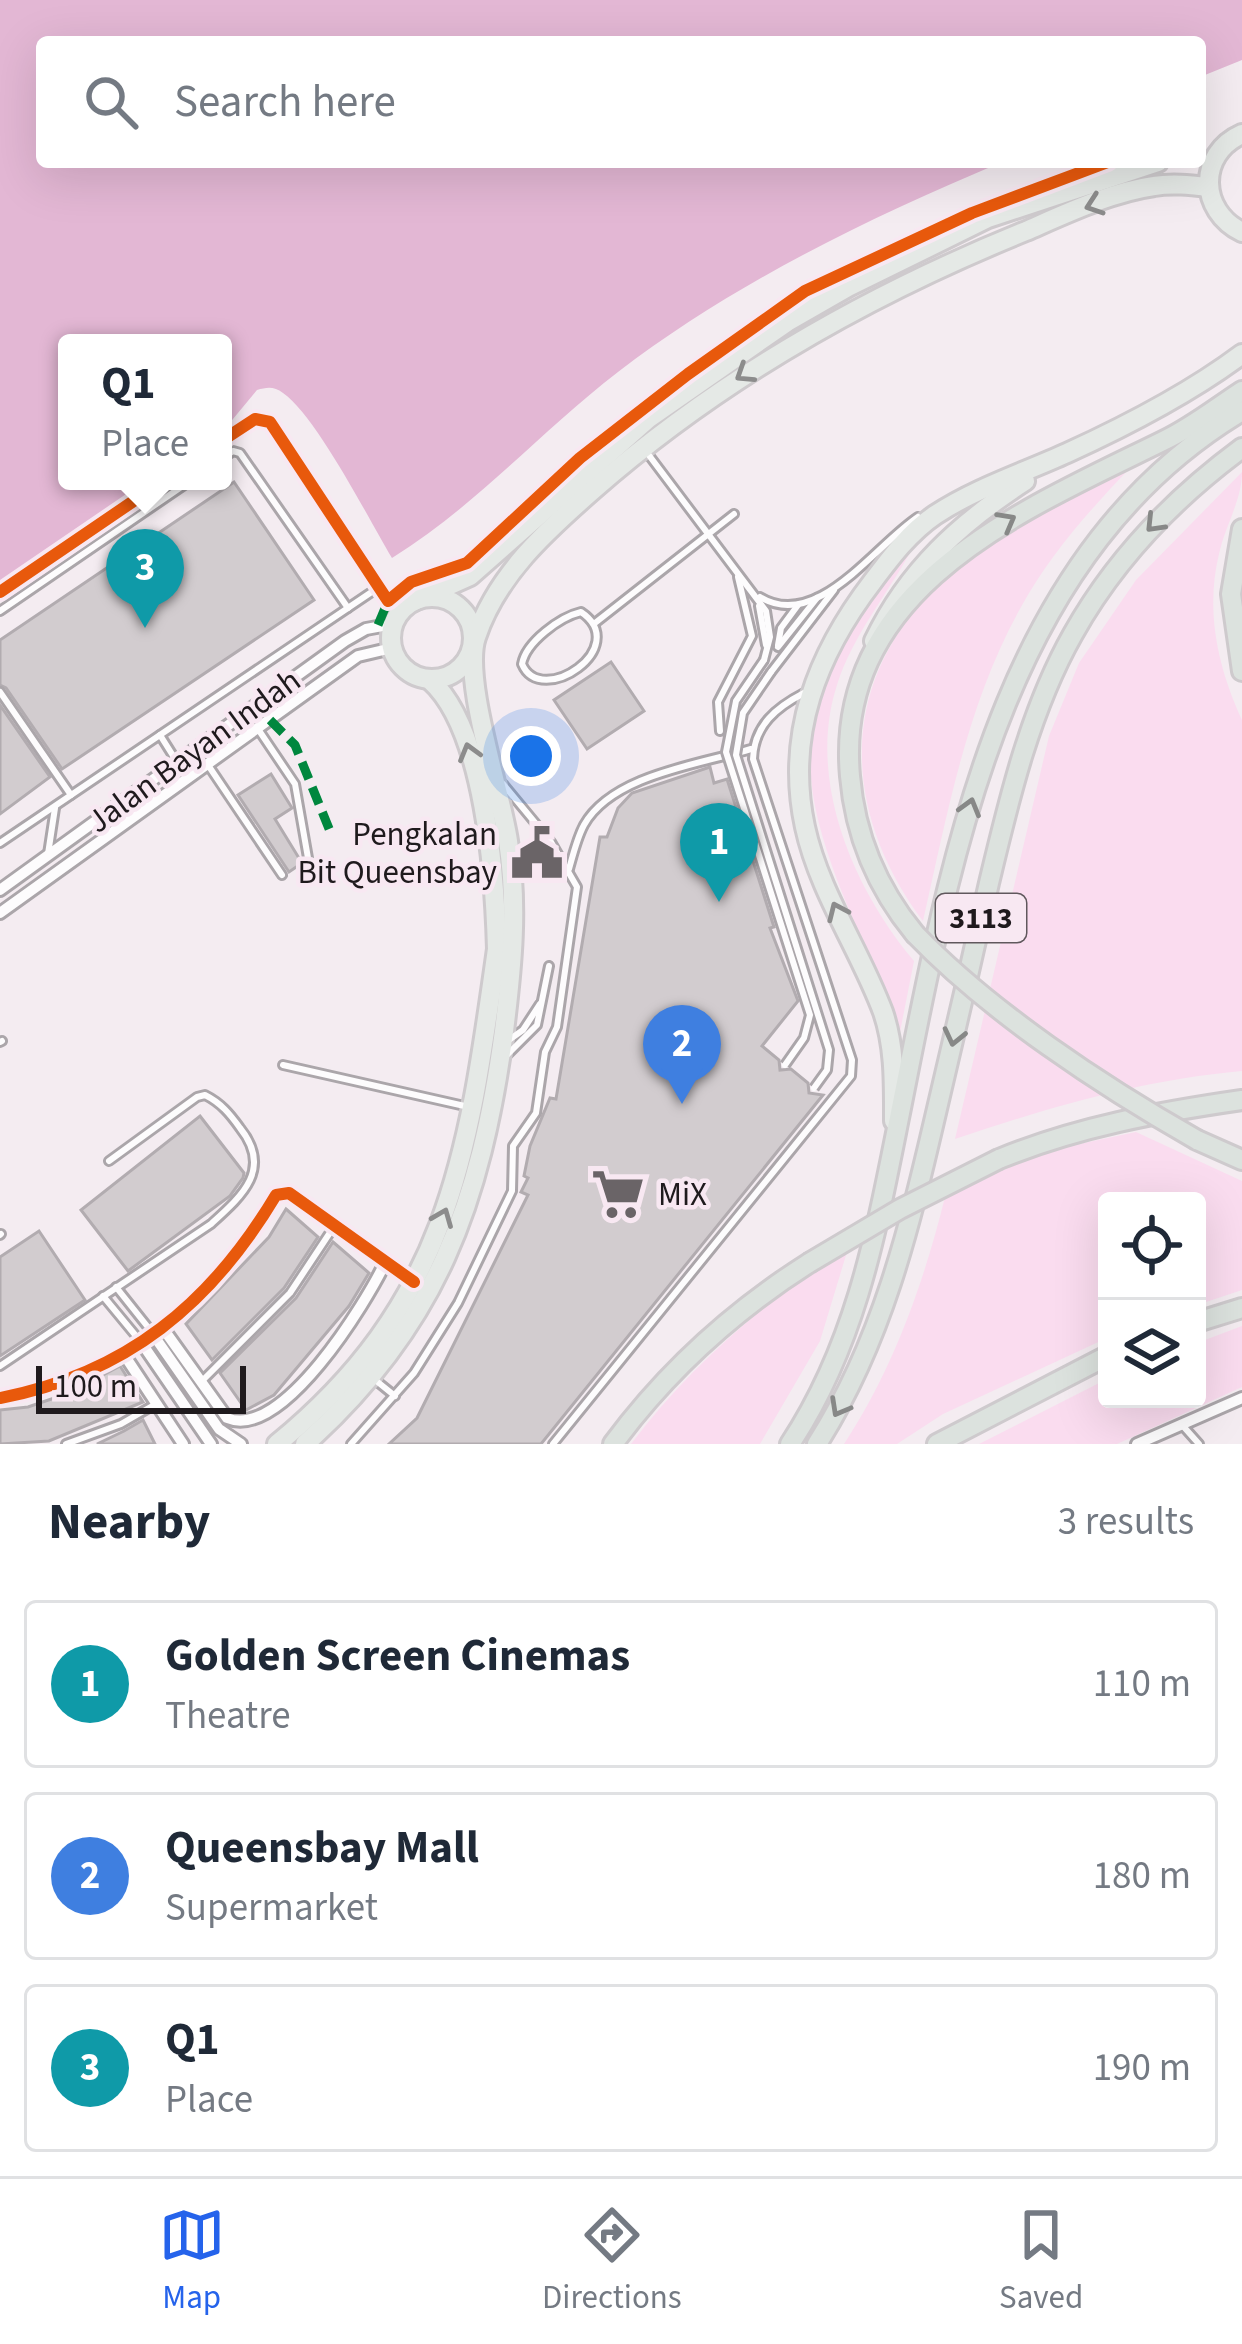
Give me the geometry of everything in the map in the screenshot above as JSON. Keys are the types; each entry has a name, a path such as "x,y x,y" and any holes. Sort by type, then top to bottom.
{"highway":[{"path":"1242,392 1190,427 1060,490 942,565 919,588 883,639 854,702 849,763 860,836 877,878 915,934 965,982 1060,1050 1159,1118 1242,1160"},
{"name":"3113","path":"790,1444 826,1384 854,1316 968,812 1020,667 1078,568 1124,511 1186,452 1242,411"},
{"name":"3113","path":"817,1444 862,1364 893,1282 1005,819 1054,672 1093,602 1143,535 1194,485 1242,448"},
{"path":"1242,529 1231,594 1242,670"},
{"path":"613,1444 686,1358 737,1312 900,1209 1036,1144 1126,1119 1242,1100"},
{"path":"1206,1319 1242,1308"},
{"path":"937,1444 1098,1361"}],"main road":[{"path":"1206,149 1242,134"},
{"path":"1222,146 1209,172 1208,187 1219,215 1242,232"},
{"path":"277,1444 327,1400 390,1325 447,1211 472,1107 497,949 484,808 459,717 452,701 430,680 406,670 392,648 393,624 414,601 470,576 649,418 787,322 848,286 988,218 1140,168"},
{"path":"430,680 454,674 471,654 491,601 537,539 643,448 746,372 952,261 1066,214 1149,186 1208,187"},
{"path":"893,1143 894,1066 884,1015 822,876 800,807 799,743 811,689 841,627 883,567 923,525 963,499 1070,452 1172,398 1242,354"},
{"path":"854,702 874,638 926,559 978,511 1070,452"},
{"path":"305,1444 371,1377 416,1316 445,1263 471,1198 501,1053 515,924 511,861 480,715 474,642 468,618 450,601 426,597 414,601"}],"street":[{"name":"Jalan Bayan Indah","path":"0,890 345,641 366,629 393,624"},
{"name":"Jalan Bayan Indah","path":"0,913 358,656 392,648"},
{"path":"0,1398 55,1384 125,1355 213,1283 276,1195 289,1192 414,1282"},
{"path":"157,1330 227,1418 240,1424 256,1421 317,1367 343,1336 386,1261"},
{"path":"157,1330 219,1429 241,1444"},
{"path":"141,1342 211,1444"},
{"path":"125,1355 183,1444"},
{"path":"1137,1444 1242,1398"}],"lane":[{"path":"643,448 753,591 769,619 764,660 736,701 726,752 810,1015 804,1038 785,1064"},
{"path":"232,453 240,452 348,608"},
{"path":"0,611 177,490"},
{"path":"814,1088 827,1070 829,1050 736,755 743,713 837,587 895,533 924,514 963,499"},
{"path":"596,623 734,514"},
{"path":"720,731 718,702 752,636 735,568"},
{"path":"0,843 379,587"},
{"path":"753,591 782,607 818,598 837,587"},
{"path":"778,647 818,598"},
{"path":"779,661 781,628 798,605"},
{"path":"581,612 596,623 599,638 592,655 555,681 541,682 526,674 526,651 571,614 581,612"},
{"path":"553,1444 851,1076 852,1060 757,777 753,748 771,714 811,689"},
{"path":"3,691 70,795"},
{"path":"258,728 295,784 308,858"},
{"path":"160,735 177,763"},
{"path":"569,869 582,828 605,798 627,785 753,748"},
{"path":"208,765 282,875"},
{"path":"351,1444 437,1341 512,1190 513,1146 536,1113 545,1052 557,1027 579,898 569,869 494,774"},
{"path":"48,857 56,805"},
{"path":"501,1053 533,1030 549,966"},
{"path":"501,1053 542,1001"},
{"path":"283,1065 472,1107"},
{"path":"0,1366 211,1224 253,1178 254,1150 224,1108 205,1095 109,1161"},
{"path":"202,1381 290,1293 335,1225"},
{"path":"116,1287 157,1330"},
{"path":"104,1296 141,1342"},
{"path":"371,1377 394,1396"},
{"path":"66,1444 121,1424 157,1403"},
{"path":"1181,1424 1198,1444"}],"shaded area":[{"path":"0,0 1242,0 1242,60 1206,75 1206,36 36,36 36,168 988,168 901,206 755,281 662,340 589,395 452,515 392,558 326,445 283,393 257,390 232,420 232,334 58,334 58,490 138,490 0,583"},
{"path":"1128,470 1057,552 1002,644 961,760 923,921 883,853 863,780 867,705 880,668 920,602 965,559 1033,516"},
{"path":"1242,472 1219,554 1213,597 1220,660 1242,720 1242,1071 1097,1096 955,1139 1049,736 1079,663 1136,580"},
{"path":"913,547 844,666 829,721 828,758 841,832 855,868 914,961 900,1032 824,840 812,785 812,730 826,674 859,614"},
{"path":"1136,1132 1242,1181 1242,1290 1206,1302 1206,1192 1098,1192 1098,1342 943,1414 897,1444 844,1444 878,1386 905,1325 945,1197 1032,1154"},
{"path":"850,1242 820,1341 760,1444 631,1444 679,1387 733,1335"},
{"path":"1242,1326 1242,1387 1206,1403 1206,1340"},
{"path":"1098,1384 1098,1408 1196,1408 1117,1444 979,1444"}],"building":[{"path":"232,483 314,600 62,769 0,685 0,640 222,490 232,490"},
{"path":"611,662 644,711 587,749 554,700"},
{"path":"0,705 50,777 0,814"},
{"path":"710,767 714,783 727,779 774,927 770,928 798,1001 762,1046 779,1060 780,1070 791,1069 808,1083 809,1093 823,1095 541,1444 389,1444 417,1418 528,1195 521,1192 528,1178 524,1176 530,1146 550,1098 556,1099 600,837 607,837 618,808 632,793"},
{"path":"271,774 292,808 275,819 302,863 289,872 238,795"},
{"path":"200,1116 244,1173 243,1178 230,1196 128,1271 81,1210"},
{"path":"286,1209 318,1237 284,1288 212,1360 186,1324 269,1237"},
{"path":"39,1231 85,1300 0,1356 0,1257"},
{"path":"333,1242 369,1273 349,1306 274,1395 246,1410 220,1373 296,1298"},
{"path":"120,1366 143,1402 49,1441 0,1444 0,1410 28,1407 69,1393"},
{"path":"143,1420 155,1444 97,1444 124,1431"}],"marked path":[{"path":"378,625 388,601"},
{"path":"270,720 295,745 332,836"}],"cycle path":[{"path":"232,434 255,419 270,422 388,601 411,582 467,563 580,458 805,291 972,213 1092,168"},
{"path":"0,592 150,490"},
{"path":"0,1398 87,1371 161,1328 223,1269 276,1195 289,1193 414,1282"}],"place":[{"name":"Q1","path":"145,628"},
{"name":"Pengkalan Bit Queensbay","path":"537,853"},
{"name":"Golden Screen Cinemas","path":"719,902"},
{"name":"Queensbay Mall","path":"682,1104"},
{"name":"MiX","path":"618,1194"}]}
